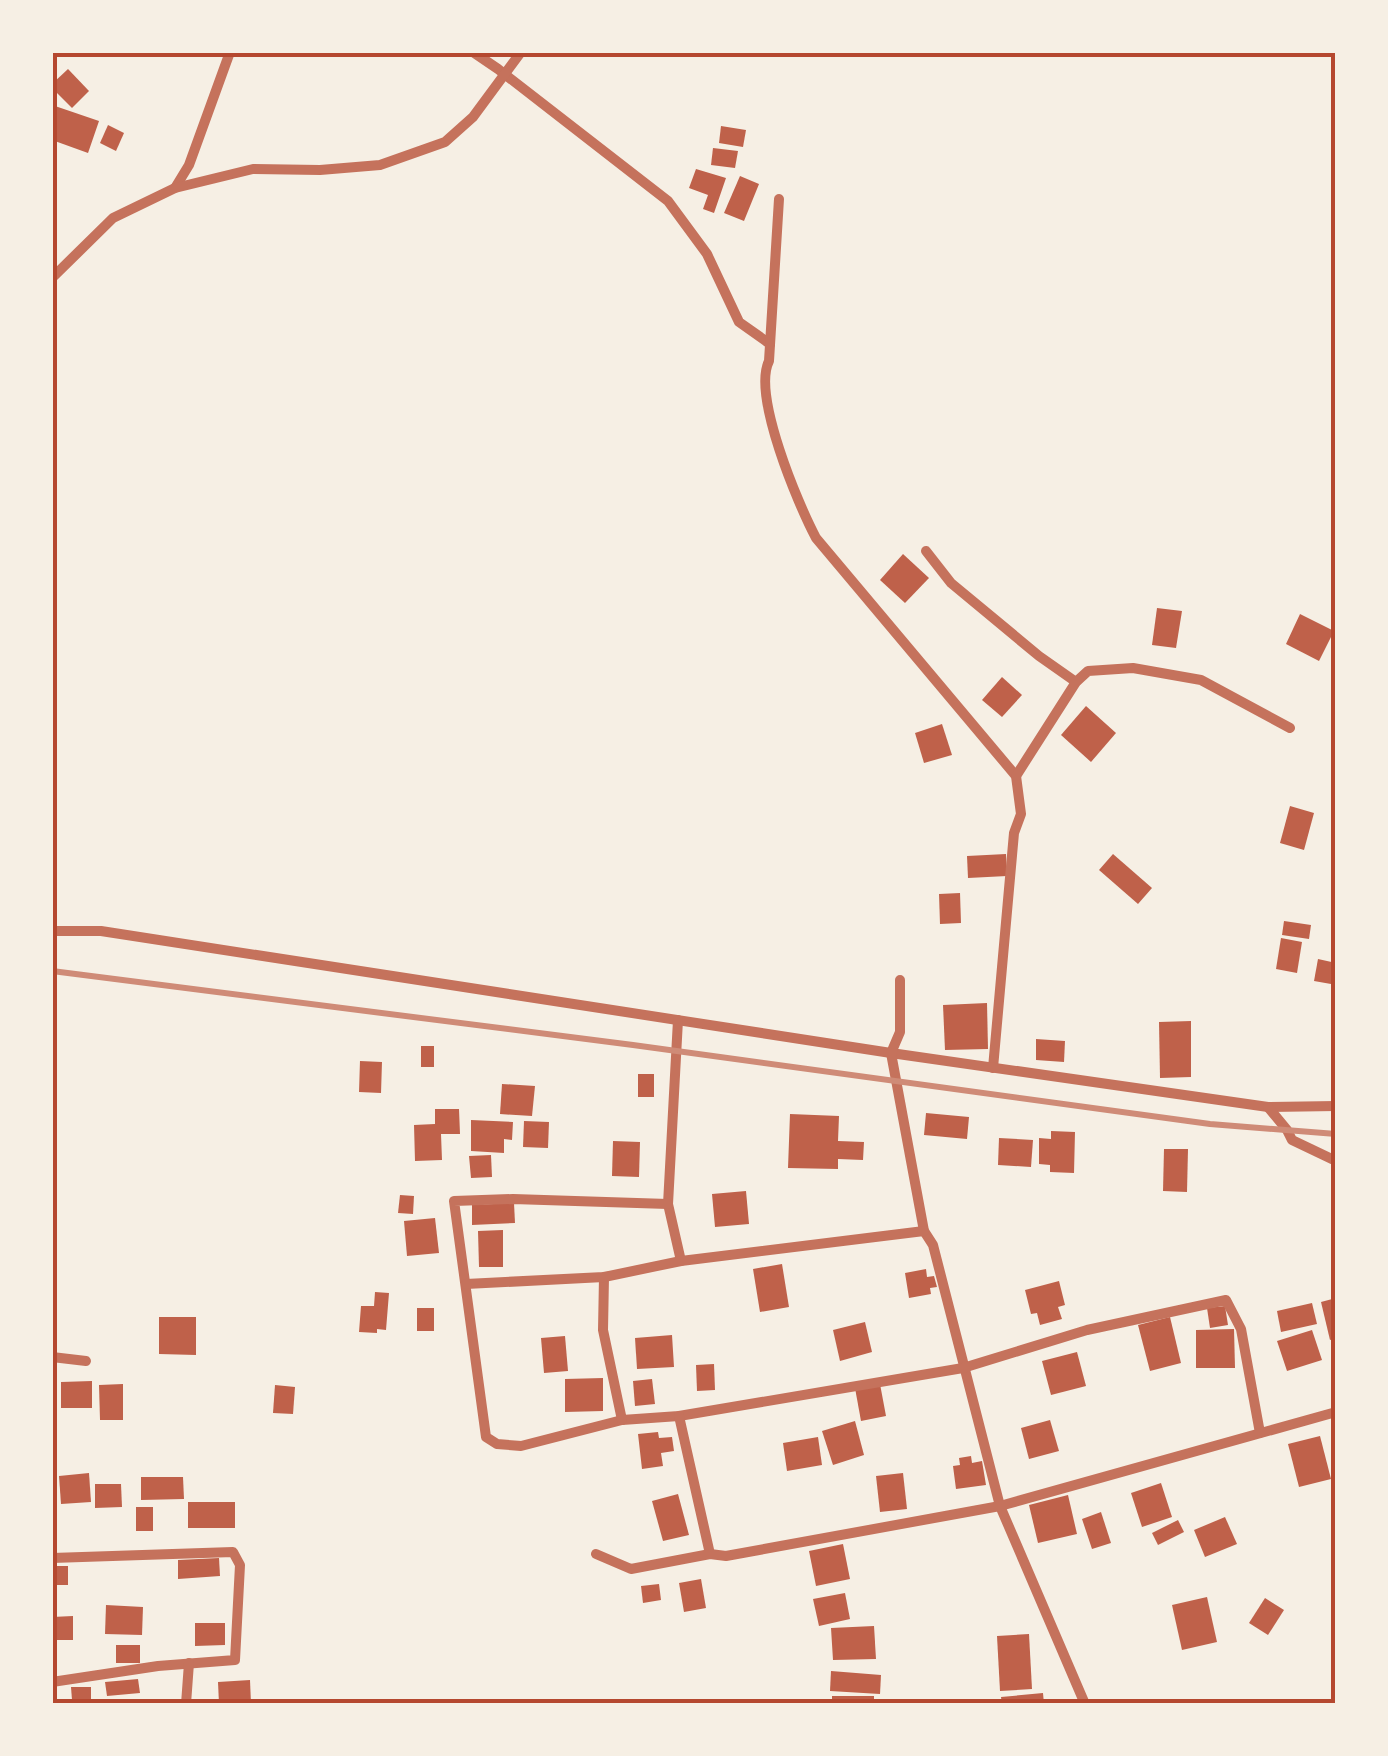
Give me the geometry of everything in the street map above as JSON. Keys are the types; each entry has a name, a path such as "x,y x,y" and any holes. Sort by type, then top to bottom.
{"street":[{"path":"175,188 189,165 230,52"},
{"path":"473,52 668,200 707,254 739,322 770,344"},
{"path":"52,278 113,218 175,188 253,169 320,170 380,165 445,142 474,117 520,52"},
{"path":"779,199 770,344 763,371 774,435 802,512 816,538 1016,776 1022,814 1014,833 993,1068"},
{"path":"926,551 951,582 1076,682"},
{"path":"1016,776 1076,682 1088,672 1133,668 1202,680 1290,728"},
{"path":"52,931 100,931 1268,1107 1336,1106"},
{"path":"900,980 900,1032 891,1053 924,1231 933,1245 1000,1506 1085,1704"},
{"path":"678,1020 668,1204 680,1261"},
{"path":"1268,1107 1292,1140 1336,1161"},
{"path":"668,1204 454,1201 486,1437 497,1444 521,1446 622,1420 679,1416 963,1368 1087,1330 1226,1300 1241,1329 1260,1434"},
{"path":"466,1284 604,1277 680,1261 924,1231"},
{"path":"604,1277 603,1330 622,1420"},
{"path":"52,1357 86,1360"},
{"path":"596,1554 631,1568 710,1554 726,1556 1000,1506 1336,1412"},
{"path":"679,1416 710,1554"},
{"path":"52,1558 233,1552 240,1565 235,1660 52,1682"},
{"path":"186,1704 188,1663"}],"building":[{"path":"68,69 89,91 72,108 52,88"},
{"path":"55,106 99,121 88,153 52,140"},
{"path":"108,125 124,133 116,151 100,143"},
{"path":"721,126 746,130 743,147 719,143"},
{"path":"713,148 738,151 735,168 711,165"},
{"path":"696,169 726,178 714,213 703,209 708,195 689,188"},
{"path":"740,176 759,184 744,221 724,213"},
{"path":"903,554 929,578 905,603 880,580"},
{"path":"1157,608 1182,611 1176,648 1152,645"},
{"path":"1300,614 1334,631 1319,661 1286,644"},
{"path":"1002,677 1022,695 1002,717 982,700"},
{"path":"1086,706 1116,733 1091,762 1061,735"},
{"path":"942,724 952,755 924,763 915,733"},
{"path":"1290,806 1314,813 1304,850 1280,843"},
{"path":"1006,854 1007,876 968,878 967,856"},
{"path":"1113,854 1152,888 1138,904 1099,870"},
{"path":"960,893 961,923 940,924 939,894"},
{"path":"1284,921 1311,925 1309,939 1282,935"},
{"path":"1281,938 1302,942 1297,973 1276,969"},
{"path":"1318,959 1336,963 1331,984 1314,981"},
{"path":"987,1003 988,1049 945,1050 943,1005"},
{"path":"1191,1021 1191,1077 1160,1078 1159,1022"},
{"path":"1036,1039 1065,1041 1064,1062 1036,1060"},
{"path":"421,1046 434,1046 434,1067 421,1067"},
{"path":"360,1061 382,1062 381,1093 359,1092"},
{"path":"638,1074 654,1074 654,1097 638,1097"},
{"path":"502,1084 535,1086 532,1116 500,1114"},
{"path":"435,1109 459,1109 460,1134 441,1134 442,1160 415,1161 414,1125 435,1124"},
{"path":"926,1113 969,1117 967,1139 924,1135"},
{"path":"790,1114 839,1116 838,1141 864,1142 863,1160 838,1159 838,1169 788,1168"},
{"path":"471,1120 513,1122 512,1140 504,1139 504,1153 471,1151"},
{"path":"524,1121 549,1122 548,1148 523,1147"},
{"path":"1051,1131 1075,1132 1074,1173 1050,1172 1050,1165 1039,1164 1039,1138 1051,1139"},
{"path":"999,1138 1033,1140 1031,1167 998,1165"},
{"path":"613,1141 640,1142 639,1177 612,1176"},
{"path":"1164,1149 1188,1149 1187,1192 1163,1191"},
{"path":"491,1155 492,1177 471,1178 469,1156"},
{"path":"746,1191 749,1224 715,1227 712,1194"},
{"path":"400,1195 414,1196 413,1214 398,1213"},
{"path":"514,1203 515,1223 472,1225 472,1205"},
{"path":"435,1218 439,1253 407,1256 404,1221"},
{"path":"503,1230 503,1267 479,1267 478,1231"},
{"path":"782,1264 789,1307 760,1312 753,1269"},
{"path":"926,1269 927,1277 934,1276 937,1287 930,1288 931,1294 909,1298 905,1273"},
{"path":"1059,1281 1065,1305 1058,1307 1062,1319 1040,1325 1037,1313 1031,1314 1025,1290"},
{"path":"375,1292 389,1293 386,1330 359,1332 361,1306 374,1306"},
{"path":"1336,1298 1336,1338 1330,1340 1321,1302"},
{"path":"1312,1303 1317,1324 1281,1332 1277,1311"},
{"path":"1225,1306 1228,1325 1210,1328 1207,1308"},
{"path":"417,1308 434,1308 434,1331 417,1331"},
{"path":"159,1317 196,1317 196,1355 159,1354"},
{"path":"1170,1317 1181,1363 1150,1371 1138,1325"},
{"path":"865,1322 872,1352 840,1361 833,1330"},
{"path":"1234,1329 1235,1368 1196,1368 1196,1330"},
{"path":"1312,1330 1322,1360 1287,1371 1277,1341"},
{"path":"672,1335 674,1367 637,1369 635,1338"},
{"path":"565,1336 568,1371 544,1373 541,1338"},
{"path":"1077,1352 1086,1386 1051,1395 1042,1361"},
{"path":"714,1364 715,1390 697,1391 696,1365"},
{"path":"603,1378 603,1411 565,1412 565,1379"},
{"path":"652,1379 655,1404 635,1406 633,1381"},
{"path":"92,1381 92,1408 61,1408 61,1382"},
{"path":"123,1384 123,1420 100,1420 99,1385"},
{"path":"880,1384 886,1416 861,1421 855,1388"},
{"path":"275,1385 295,1387 293,1414 273,1413"},
{"path":"1050,1420 1059,1451 1029,1459 1021,1428"},
{"path":"855,1421 864,1455 833,1465 822,1431"},
{"path":"658,1432 659,1438 672,1437 674,1451 661,1453 663,1466 642,1469 638,1434"},
{"path":"1320,1436 1331,1479 1299,1487 1288,1444"},
{"path":"818,1437 822,1465 787,1471 783,1443"},
{"path":"971,1456 972,1463 982,1461 986,1485 956,1489 953,1466 960,1465 959,1458"},
{"path":"89,1473 91,1502 61,1504 59,1476"},
{"path":"903,1473 907,1509 880,1512 876,1476"},
{"path":"141,1477 183,1477 184,1499 141,1500"},
{"path":"1161,1483 1172,1517 1142,1527 1131,1493"},
{"path":"95,1484 121,1484 122,1507 95,1508"},
{"path":"678,1494 689,1535 663,1541 652,1501"},
{"path":"1068,1495 1077,1534 1038,1543 1029,1505"},
{"path":"188,1502 235,1502 235,1528 188,1528"},
{"path":"136,1507 153,1507 153,1531 136,1531"},
{"path":"1101,1512 1111,1543 1092,1549 1082,1519"},
{"path":"1225,1517 1237,1544 1205,1557 1194,1530"},
{"path":"1178,1520 1184,1532 1158,1545 1152,1533"},
{"path":"843,1544 850,1579 816,1586 809,1551"},
{"path":"219,1558 220,1576 178,1579 178,1560"},
{"path":"52,1566 68,1566 68,1585 52,1585"},
{"path":"701,1579 706,1608 684,1612 679,1583"},
{"path":"659,1584 661,1600 643,1603 641,1586"},
{"path":"845,1593 850,1619 819,1626 813,1599"},
{"path":"1207,1597 1217,1642 1182,1650 1172,1605"},
{"path":"1265,1598 1284,1610 1268,1635 1249,1623"},
{"path":"106,1605 143,1607 142,1635 105,1634"},
{"path":"73,1616 73,1640 52,1640 52,1617"},
{"path":"195,1623 225,1623 225,1645 195,1646"},
{"path":"874,1626 876,1659 833,1660 831,1628"},
{"path":"1029,1634 1032,1689 1000,1691 997,1636"},
{"path":"116,1645 140,1645 140,1663 116,1663"},
{"path":"831,1671 881,1675 880,1694 830,1691"},
{"path":"138,1679 140,1693 107,1696 105,1682"},
{"path":"250,1680 251,1704 219,1704 218,1682"},
{"path":"71,1687 91,1687 91,1700 72,1700"},
{"path":"1043,1693 1044,1704 1002,1704 1001,1697"},
{"path":"832,1696 874,1696 874,1704 832,1704"}],"railway":[{"path":"52,971 1210,1124 1336,1134"}]}
